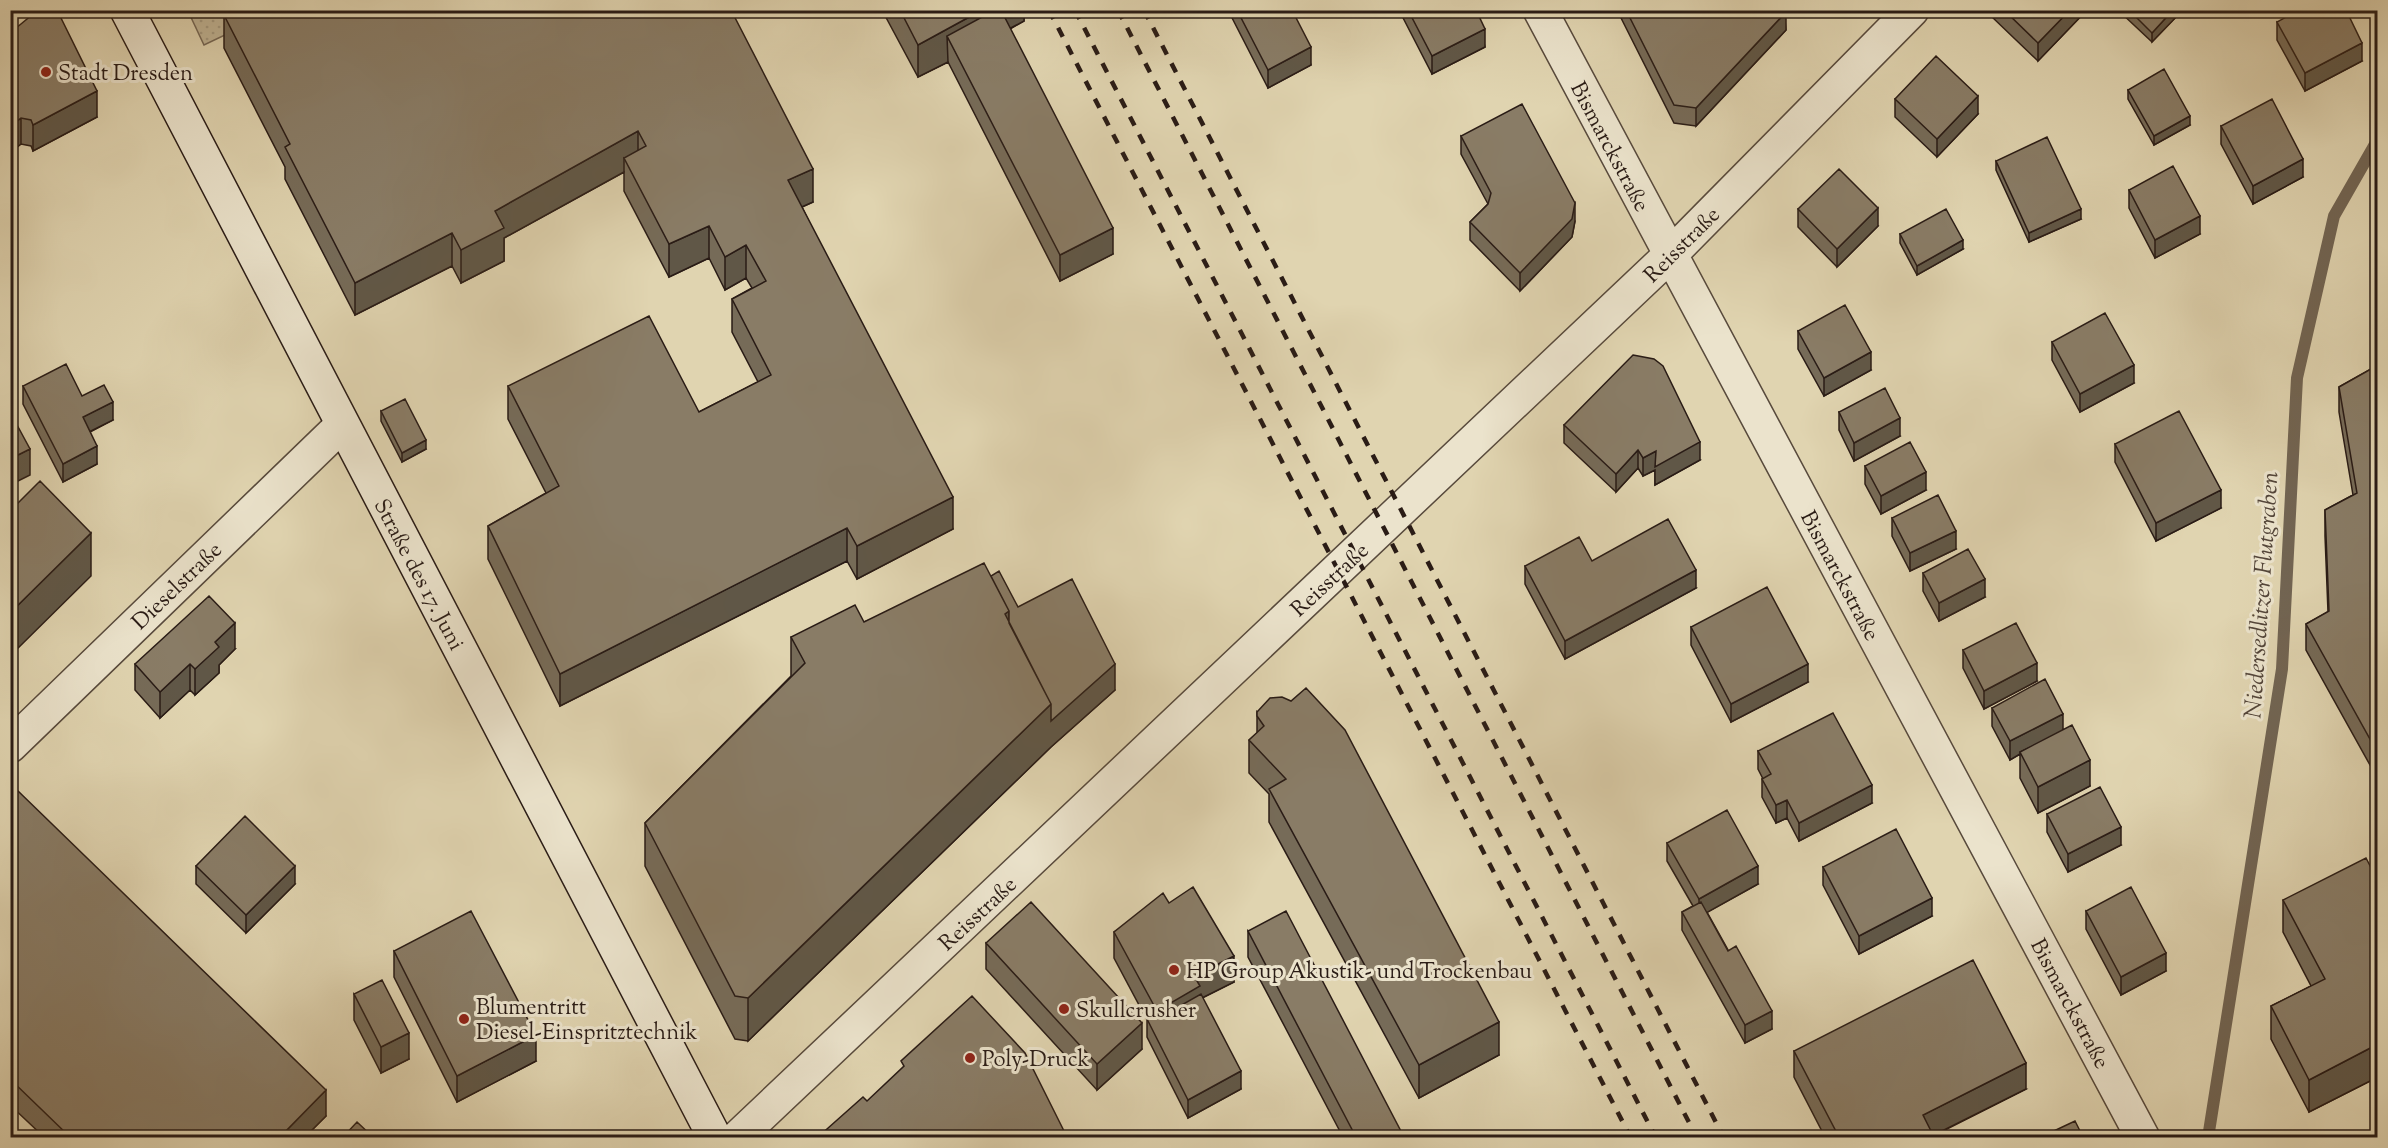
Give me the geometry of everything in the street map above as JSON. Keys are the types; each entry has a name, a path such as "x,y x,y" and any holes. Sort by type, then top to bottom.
{"street":[{"name":"Straße des 17. Juni","path":"127,10 715,1137"},
{"name":"Bismarckstraße","path":"1540,10 2143,1137"},
{"name":"Reisstraße","path":"737,1137 1670,256 1912,10"},
{"name":"Dieselstraße","path":"10,746 342,425"}],"shaded area":[{"path":"188,11 275,11 204,45"}],"building":[{"path":"38,10 57,10 97,91 33,125 31,120 21,118 11,126 10,33"},
{"path":"233,10 731,10 813,169 788,180 953,497 857,546 847,528 560,674 488,526 559,486 508,386 649,316 699,412 771,375 732,299 766,281 746,245 725,257 709,226 669,244 624,158 646,146 638,131 495,211 504,228 461,250 452,233 355,283 285,147 290,144 224,15"},
{"path":"900,10 982,10 918,45"},
{"path":"995,10 1001,10 1113,228 1060,255 947,36"},
{"path":"1237,10 1292,10 1311,47 1268,70"},
{"path":"1408,10 1476,10 1485,29 1432,56"},
{"path":"1626,10 1784,10 1786,12 1696,108 1674,105"},
{"path":"2004,10 2070,10 2038,43"},
{"path":"2129,10 2173,10 2152,33"},
{"path":"2299,10 2346,10 2362,43 2305,73 2277,22"},
{"path":"1936,56 1978,96 1937,139 1895,99"},
{"path":"2164,69 2190,116 2154,136 2128,90"},
{"path":"2272,99 2303,159 2253,186 2221,126"},
{"path":"1522,104 1575,203 1572,219 1520,273 1470,222 1488,204 1491,193 1461,136"},
{"path":"2047,137 2081,209 2029,233 1996,161"},
{"path":"2173,166 2200,216 2155,240 2129,190"},
{"path":"1839,169 1878,208 1837,249 1798,209"},
{"path":"1946,209 1963,240 1917,266 1900,234"},
{"path":"1845,305 1871,352 1824,378 1798,331"},
{"path":"2105,313 2134,365 2080,394 2052,342"},
{"path":"1633,355 1654,359 1663,366 1700,442 1655,467 1656,451 1643,458 1638,450 1616,474 1564,425"},
{"path":"66,364 82,396 104,385 113,402 83,417 97,446 63,464 23,386"},
{"path":"2378,365 2378,747 2375,748 2306,624 2329,611 2325,510 2357,493 2339,387"},
{"path":"1885,388 1900,418 1854,443 1839,412"},
{"path":"405,399 426,440 402,453 381,411"},
{"path":"2179,411 2221,490 2156,523 2115,444"},
{"path":"10,412 30,449 10,459"},
{"path":"1910,442 1926,472 1881,496 1865,466"},
{"path":"40,481 91,533 10,613 10,507 12,509"},
{"path":"1938,495 1956,531 1910,553 1892,518"},
{"path":"1668,519 1696,570 1565,641 1525,566 1579,537 1592,561"},
{"path":"1968,549 1985,579 1939,603 1923,573"},
{"path":"984,563 1009,611 1005,614 1051,704 748,998 735,996 645,823 805,663 791,637 855,605 864,622"},
{"path":"999,571 1018,607 1072,579 1115,664 1051,721 1051,704 1009,623 1009,611 991,576"},
{"path":"1767,587 1808,664 1731,704 1691,627"},
{"path":"209,596 235,623 215,642 219,647 195,669 190,664 160,692 135,664"},
{"path":"2016,623 2037,663 1984,691 1963,650"},
{"path":"2045,679 2063,714 2010,741 1992,708"},
{"path":"1306,688 1345,730 1499,1022 1419,1065 1269,789 1286,779 1249,740 1264,726 1257,712 1270,698 1282,697 1291,701"},
{"path":"1833,713 1872,785 1799,823 1787,800 1776,805 1762,779 1771,774 1758,751"},
{"path":"2072,725 2090,760 2038,787 2020,752"},
{"path":"2100,787 2121,827 2068,854 2047,814"},
{"path":"17,790 326,1090 280,1137 70,1137 10,1079 10,796"},
{"path":"1727,810 1758,866 1699,899 1667,843"},
{"path":"245,816 295,866 246,915 196,866"},
{"path":"1896,829 1932,898 1859,936 1823,867"},
{"path":"2366,858 2378,881 2378,1044 2309,1080 2271,1006 2325,979 2283,900"},
{"name":"HP Group Akustik- und Trockenbau","path":"1193,887 1234,956 1194,976 1200,986 1157,1011 1114,932 1163,893 1169,903"},
{"path":"2131,887 2166,953 2121,977 2086,911"},
{"name":"Skullcrusher","path":"1031,902 1142,1023 1097,1064 986,943"},
{"path":"1701,902 1728,951 1736,946 1772,1011 1745,1025 1682,912"},
{"name":"Blumentritt Diesel-Einspritztechnik","path":"471,911 536,1035 457,1076 394,951"},
{"path":"1286,911 1404,1137 1356,1137 1248,931"},
{"path":"1973,960 2026,1063 1923,1115 1934,1137 1839,1137 1794,1051"},
{"path":"382,980 409,1033 381,1047 354,994"},
{"path":"1201,994 1241,1071 1188,1100 1147,1019 1154,1014 1157,1019"},
{"path":"972,996 1025,1053 1067,1137 818,1137 863,1097 867,1101 904,1066 901,1061"},
{"path":"2075,1121 2083,1137 2041,1137"},
{"path":"357,1122 373,1137 343,1137"}],"waterway":[{"name":"Niedersedlitzer Flutgraben","path":"2208,1138 2282,669 2297,378 2334,216 2378,139"}],"railway":[{"path":"1049,10 1631,1138"},
{"path":"1075,10 1656,1138"},
{"path":"1118,10 1697,1138"},
{"path":"1144,10 1724,1138"}],"place":[{"name":"Stadt Dresden","path":"46,72"},
{"name":"HP Group Akustik- und Trockenbau","path":"1174,970"},
{"name":"Skullcrusher","path":"1064,1009"},
{"name":"Blumentritt Diesel-Einspritztechnik","path":"464,1019"},
{"name":"Poly-Druck","path":"970,1058"}]}
